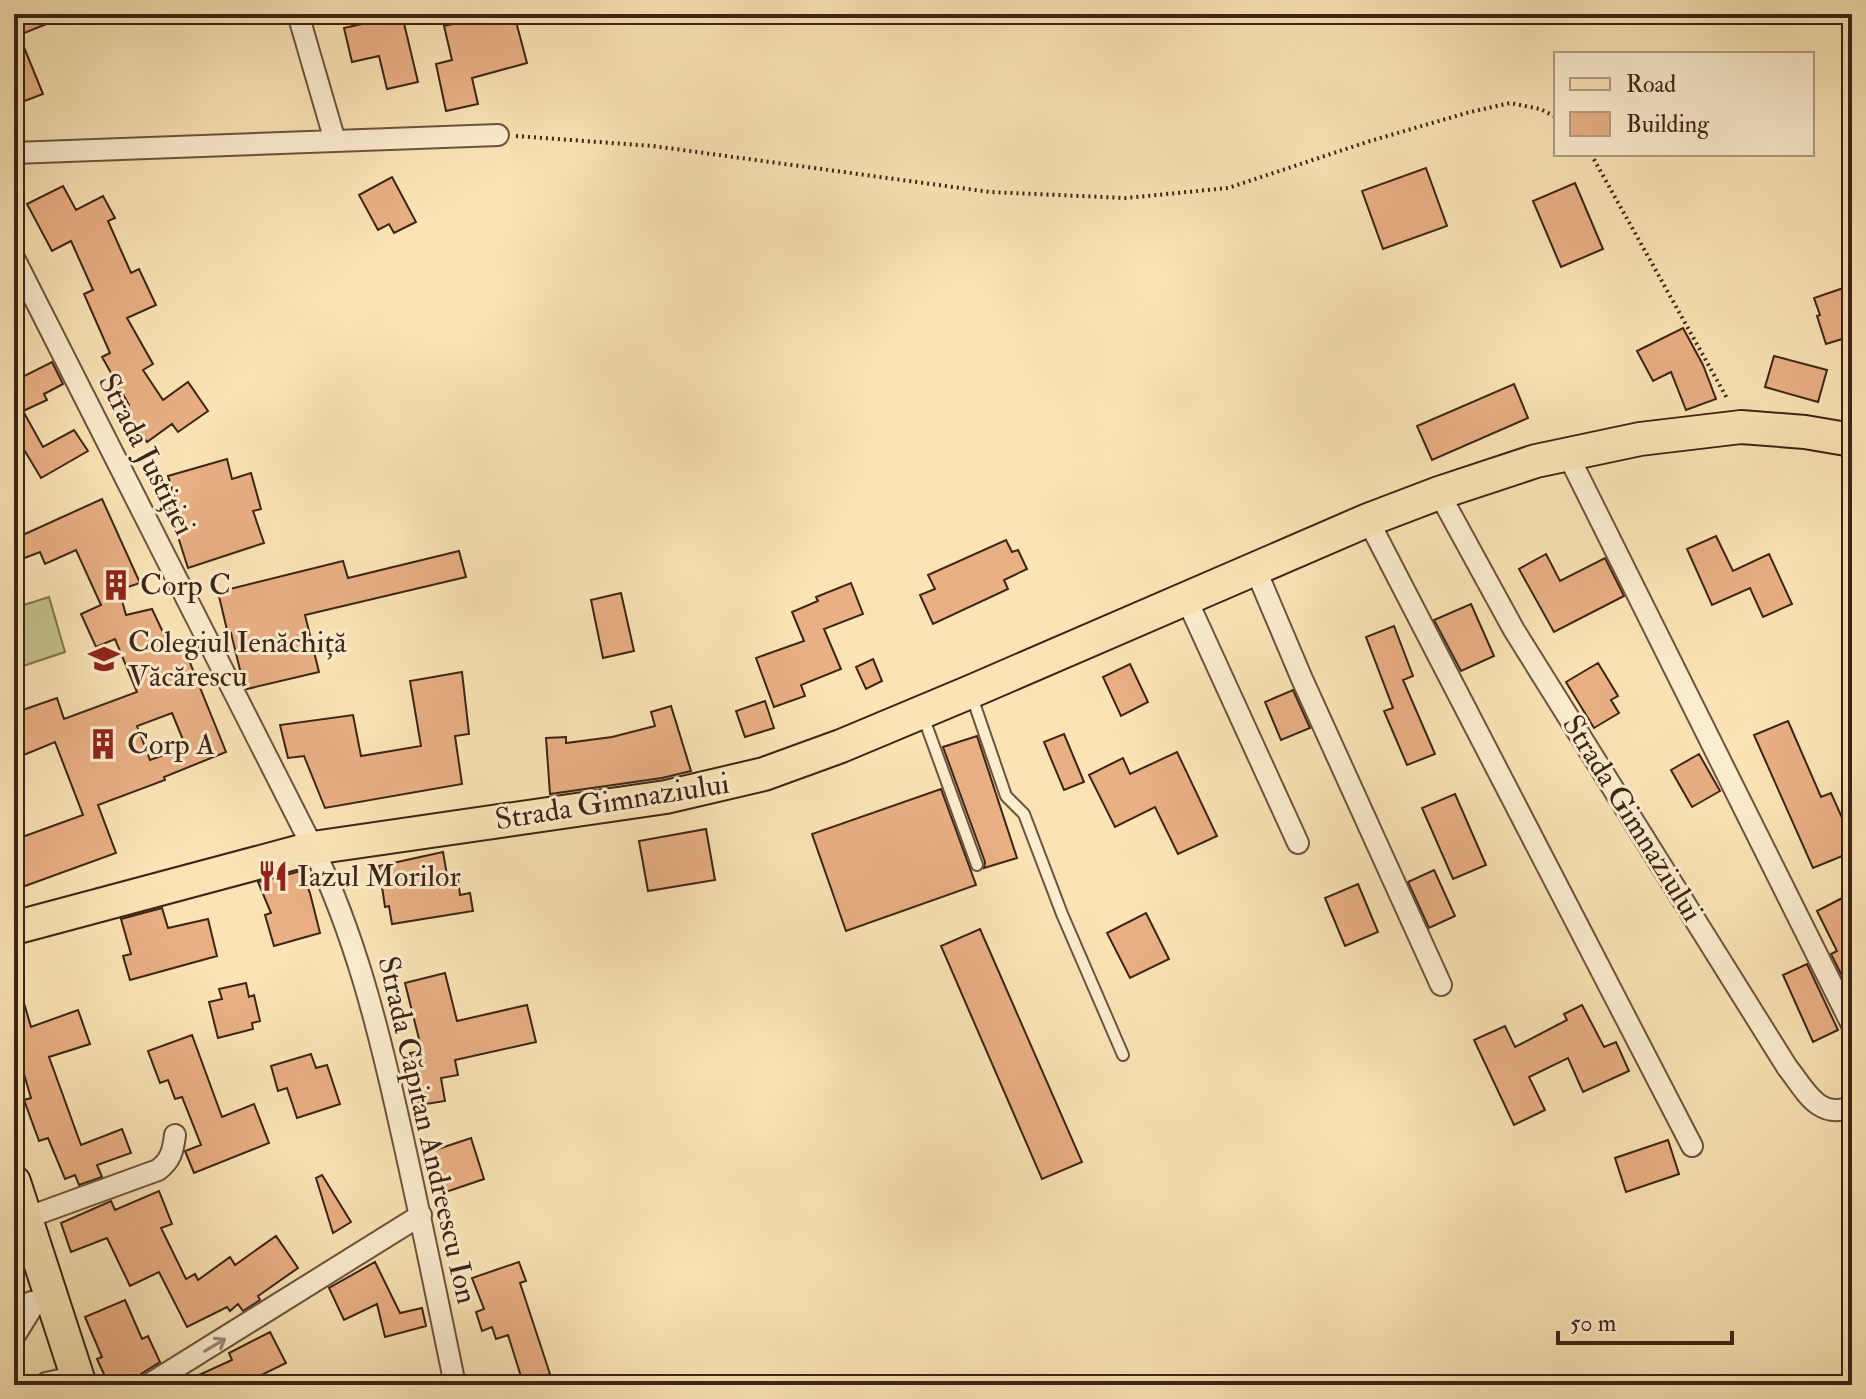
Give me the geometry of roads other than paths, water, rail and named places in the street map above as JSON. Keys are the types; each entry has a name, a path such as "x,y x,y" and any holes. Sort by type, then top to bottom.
{"main road":[{"name":"Strada Gimnaziului","path":"14,928 313,848 666,797 764,774 841,746 970,692 1368,520 1501,471 1567,453 1694,431 1741,427 1805,432 1852,440"},
{"path":"14,1182 26,1218 65,1383"},
{"path":"14,1251 65,1383"}],"street":[{"path":"298,14 335,141"},
{"path":"14,153 498,135"},
{"name":"Strada Justiției","path":"16,266 313,848"},
{"path":"1567,453 1852,1025"},
{"name":"Strada Gimnaziului","path":"1439,493 1514,630 1787,1067 1824,1109 1839,1112 1852,1107"},
{"path":"1368,520 1692,1146"},
{"path":"1255,568 1314,707 1441,985"},
{"path":"1186,598 1298,843"},
{"name":"Strada Căpitan Andreescu Ion","path":"313,848 339,907 378,1027 421,1215 455,1385"},
{"path":"26,1218 158,1170 168,1162 175,1135"},
{"path":"148,1385 421,1215"},
{"path":"14,1333 32,1304"}],"lane":[{"path":"970,692 1006,796 1024,814 1062,914 1123,1055"},
{"path":"922,712 977,865"}],"place":[{"name":"Corp C","path":"116,585"},
{"name":"Colegiul Ienăchiță Văcărescu","path":"104,659"},
{"name":"Corp A","path":"103,744"},
{"name":"Iazul Morilor","path":"273,876"}]}
